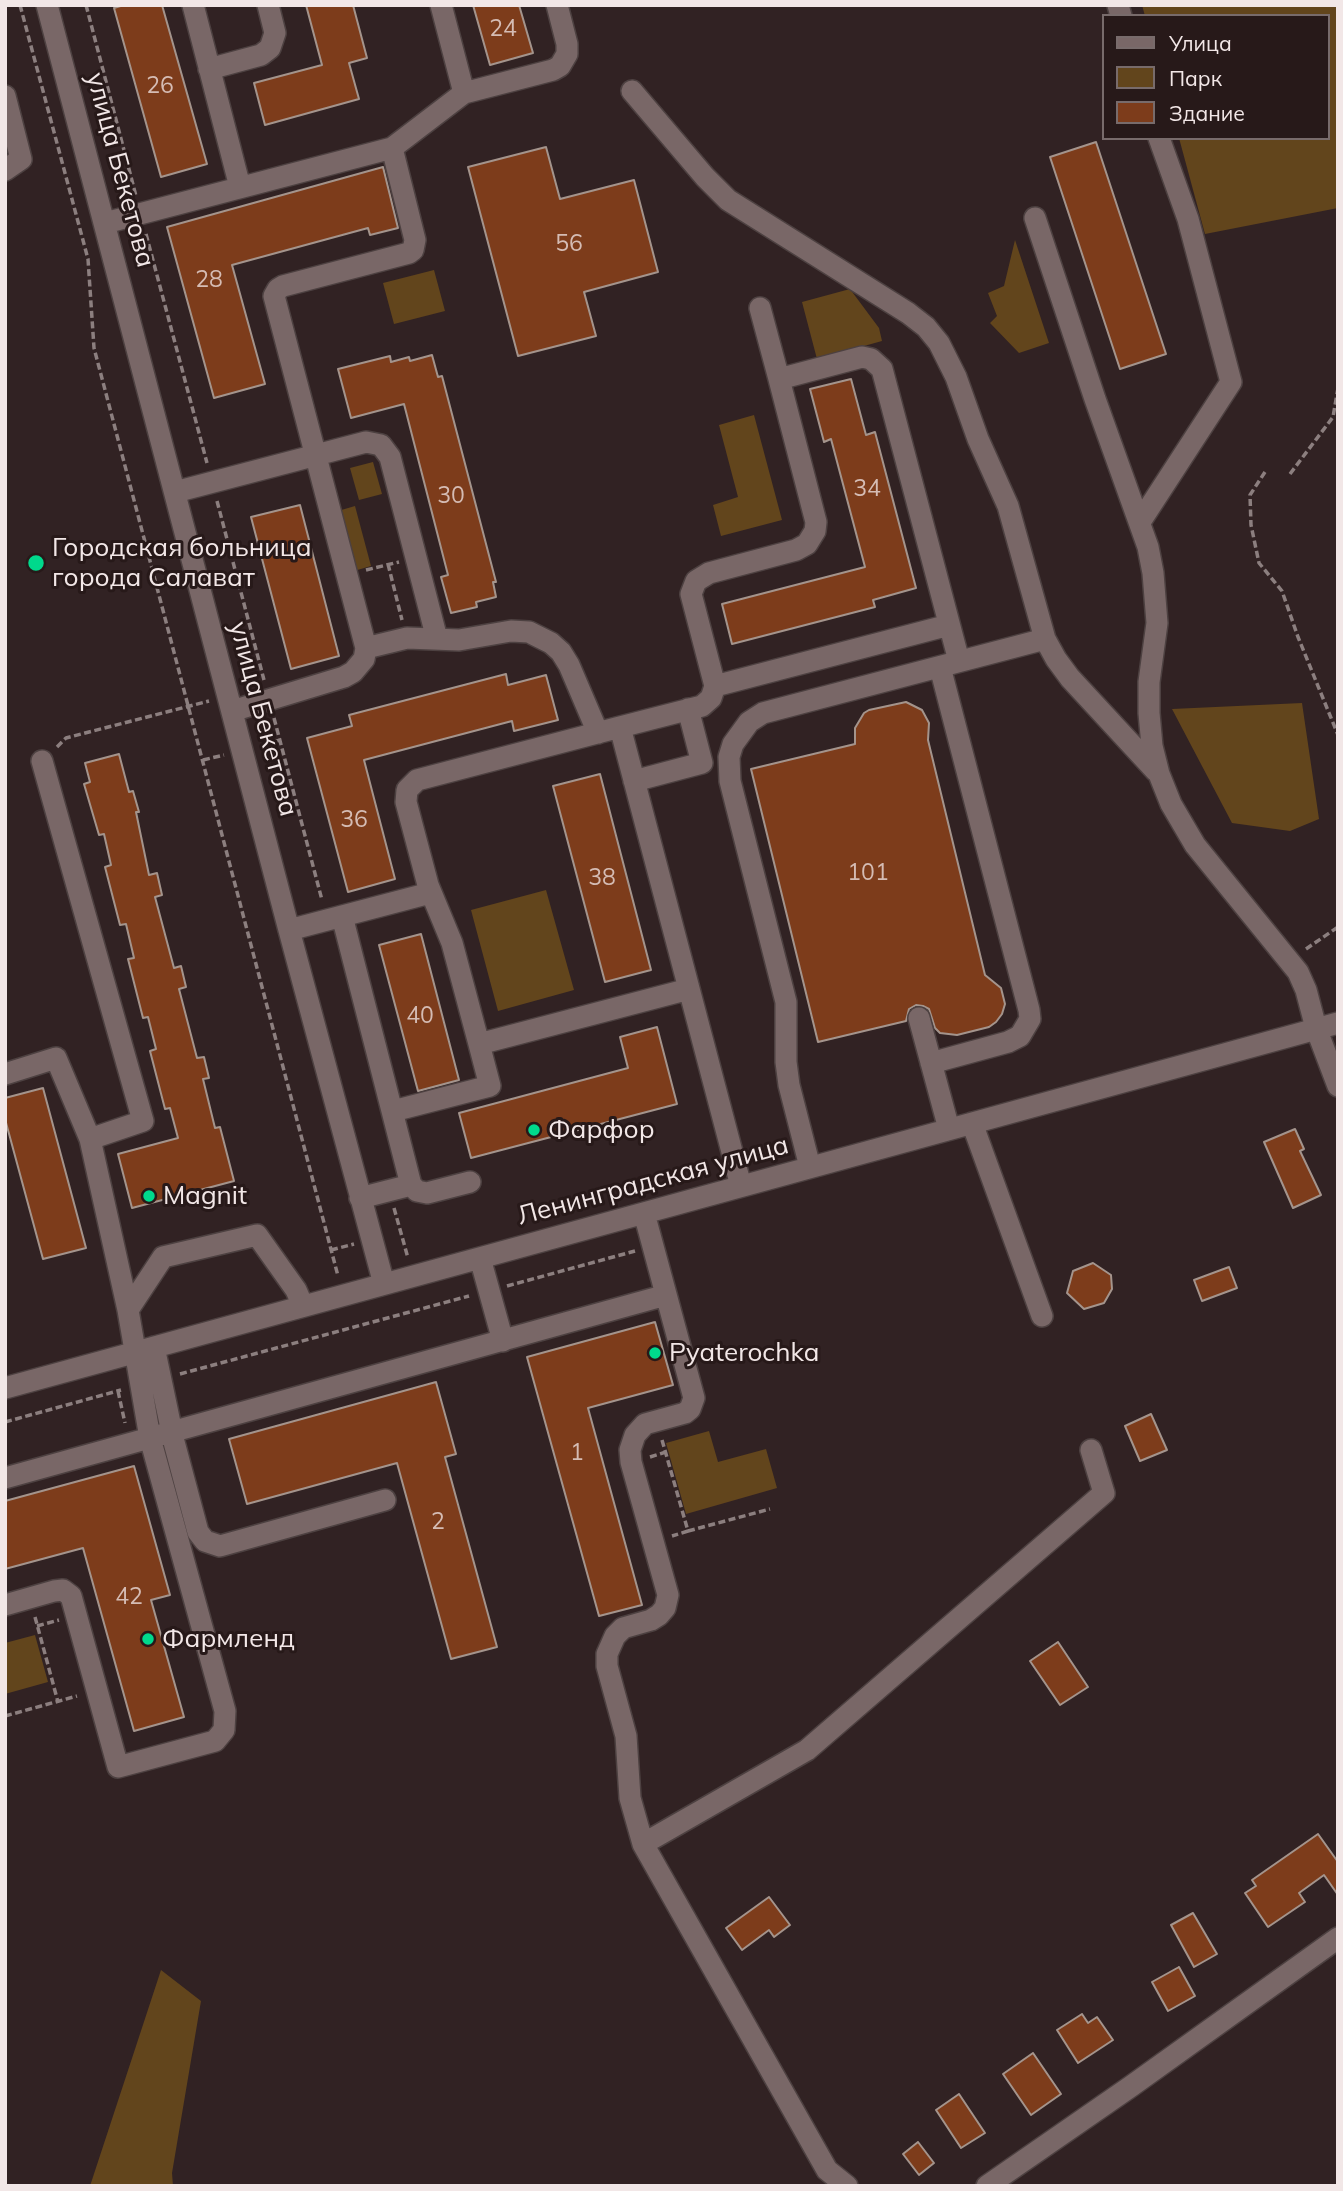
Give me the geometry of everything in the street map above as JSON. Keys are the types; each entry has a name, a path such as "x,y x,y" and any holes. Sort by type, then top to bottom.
{"street":[{"name":"улица Бекетова","path":"47,5 384,1284"},
{"path":"192,5 240,187"},
{"path":"209,69 261,55 270,48 275,33 268,5"},
{"path":"441,5 464,93"},
{"path":"104,223 391,148 464,93 560,66 567,54 567,44 557,5"},
{"path":"632,91 728,200 908,313 926,327 939,343 956,377 974,429 1008,506 1045,639 1070,678 1159,774"},
{"path":"5,96 21,159 5,170"},
{"path":"1140,522 1231,382 1188,219 1160,140"},
{"path":"230,704 353,672 364,659 366,648 274,296 283,286 413,250 415,240 391,148"},
{"path":"1035,218 1148,547 1157,623 1149,682 1149,713 1152,746 1159,774 1171,804 1195,845 1290,960 1306,990 1316,1028 1338,1086"},
{"path":"393,1111 490,1086 452,943 430,893 406,802 405,796 410,786 417,780 706,703 714,693 715,686 691,594 696,581 709,573 796,550 807,544 816,531 816,522 760,308"},
{"path":"779,379 862,357 871,359 882,369 949,625 949,664 1030,1019 1020,1036 1008,1042 931,1063"},
{"path":"175,492 366,442 386,449 438,639"},
{"path":"715,686 949,625"},
{"path":"366,648 407,638 468,640 511,631 529,632 541,637 561,652 598,733"},
{"path":"810,1167 789,1085 786,1062 788,1018 784,994 730,781 729,757 733,744 749,722 763,712 1045,639"},
{"path":"688,709 702,763 730,781"},
{"path":"620,727 741,1186"},
{"path":"42,761 143,1121 90,1139"},
{"path":"634,781 702,763"},
{"path":"289,930 430,893"},
{"path":"342,916 411,1185 417,1191 427,1193 470,1182"},
{"path":"479,1044 689,989"},
{"path":"919,1018 948,1129"},
{"name":"Ленинградская улица","path":"5,1388 1338,1023"},
{"path":"5,1074 56,1058 90,1139 128,1311 145,1350 150,1382 150,1438 225,1711 227,1720 224,1730 215,1741 118,1767 71,1596 63,1590 5,1605"},
{"path":"972,1123 1042,1316"},
{"path":"360,1198 411,1185"},
{"path":"644,1213 694,1398 690,1409 685,1413 645,1424 635,1434 630,1450 667,1595 665,1608 651,1620 622,1628 607,1654 607,1666 626,1737 630,1798 643,1844 827,2170 847,2186"},
{"path":"128,1311 163,1257 257,1235 296,1290 303,1306"},
{"path":"480,1258 503,1340"},
{"path":"5,1478 666,1295"},
{"path":"150,1382 171,1433 198,1532 211,1544 220,1546 384,1500"},
{"path":"643,1844 807,1750 1104,1493 1091,1450"},
{"path":"987,2186 1338,1938"}],"path":[{"path":"20,5 88,259 94,348 343,1295"},
{"path":"1290,474 1333,418 1338,388"},
{"path":"1265,472 1250,495 1251,525 1259,563 1282,591 1338,735"},
{"path":"347,575 416,557"},
{"path":"388,564 407,638"},
{"path":"42,761 66,738 189,706 230,704"},
{"path":"1290,960 1338,927"},
{"path":"5,1422 653,1246"},
{"path":"118,1391 129,1444"},
{"path":"657,1421 688,1531"},
{"path":"653,1541 770,1509"},
{"path":"29,1598 58,1702"},
{"path":"5,1716 97,1691"}],"green space":[{"path":"1142,5 1338,5 1338,208 1205,234 1180,140 1329,140 1329,14 1144,14"},
{"path":"1015,240 1049,343 1019,353 990,323 997,316 988,293 1004,286"},
{"path":"434,270 445,311 394,324 383,283"},
{"path":"850,289 879,328 882,341 817,359 802,302"},
{"path":"754,415 782,520 721,536 713,505 738,497 719,425"},
{"path":"373,462 382,494 359,500 350,468"},
{"path":"355,506 371,566 354,571 338,511"},
{"path":"1302,703 1319,819 1290,831 1232,823 1172,709"},
{"path":"546,890 574,990 498,1011 471,910"},
{"path":"709,1431 718,1462 766,1449 777,1488 686,1514 666,1443"},
{"path":"35,1635 48,1682 5,1694 5,1643"},
{"path":"161,1970 201,2001 172,2173 173,2186 90,2186"}],"building":[{"path":"124,5 162,5 207,164 161,177 114,8"},
{"path":"306,5 353,5 367,58 349,63 359,99 265,125 254,83 322,65"},
{"path":"473,5 519,5 533,53 490,65"},
{"path":"1096,142 1166,354 1120,369 1050,157"},
{"path":"546,147 560,199 634,180 658,272 584,292 596,336 518,356 468,167"},
{"path":"383,167 398,228 370,235 368,228 232,265 265,384 214,398 167,227"},
{"path":"432,355 438,377 442,376 496,582 493,582 496,597 476,602 477,607 451,613 441,577 448,575 404,404 351,418 338,369 390,356 391,362 409,357 410,361"},
{"path":"851,379 866,435 875,432 916,588 873,600 875,607 732,644 722,604 865,567 831,439 824,442 810,389"},
{"path":"300,505 339,656 291,669 251,517"},
{"path":"506,674 508,685 546,675 558,720 514,731 512,721 364,760 395,879 348,892 307,738 352,726 349,715"},
{"path":"906,702 922,710 929,723 928,740 985,975 1001,988 1005,1004 1002,1014 989,1027 957,1035 940,1033 935,1028 929,1009 916,1005 909,1009 906,1021 818,1042 751,769 855,744 855,728 864,713"},
{"path":"119,754 129,792 133,791 139,812 136,812 149,875 157,873 162,895 155,897 174,968 181,966 186,987 179,989 197,1058 204,1057 209,1078 203,1079 215,1128 220,1127 234,1181 132,1208 118,1154 178,1138 170,1108 165,1109 150,1051 156,1049 148,1017 143,1018 128,959 134,958 126,924 120,925 105,867 111,865 104,834 99,835 84,784 90,782 85,763"},
{"path":"600,774 651,970 605,982 553,786"},
{"path":"421,934 459,1080 418,1091 379,945"},
{"path":"657,1027 677,1104 471,1158 459,1113 628,1068 620,1037"},
{"path":"43,1088 86,1248 43,1259 5,1119 5,1098"},
{"path":"1295,1129 1304,1149 1300,1151 1321,1195 1293,1208 1264,1142"},
{"path":"1093,1263 1111,1275 1112,1289 1104,1303 1084,1309 1067,1293 1073,1271"},
{"path":"1229,1267 1237,1288 1202,1301 1194,1280"},
{"path":"655,1322 673,1385 588,1408 642,1605 599,1616 527,1357"},
{"path":"436,1382 456,1454 445,1457 497,1647 451,1659 397,1463 247,1504 229,1439"},
{"path":"1151,1414 1167,1450 1140,1461 1125,1426"},
{"path":"134,1466 170,1595 151,1600 184,1717 134,1731 83,1548 5,1569 5,1501"},
{"path":"1058,1642 1088,1687 1060,1705 1030,1661"},
{"path":"1318,1834 1338,1862 1338,1895 1324,1875 1299,1893 1305,1902 1268,1927 1245,1893 1256,1886 1252,1880"},
{"path":"769,1897 790,1925 774,1937 769,1930 742,1950 726,1928"},
{"path":"1193,1913 1217,1954 1194,1967 1171,1925"},
{"path":"1179,1967 1195,1996 1168,2011 1152,1982"},
{"path":"1082,2014 1088,2023 1097,2017 1113,2040 1078,2063 1057,2030"},
{"path":"1033,2053 1061,2094 1031,2115 1003,2074"},
{"path":"959,2094 985,2133 961,2148 936,2110"},
{"path":"918,2142 934,2163 919,2175 903,2154"}],"place":[{"name":"Городская больница города Салават","path":"36,563"},
{"name":"Фарфор","path":"534,1130"},
{"name":"Magnit","path":"149,1196"},
{"name":"Pyaterochka","path":"655,1353"},
{"name":"Фармленд","path":"148,1639"}]}
